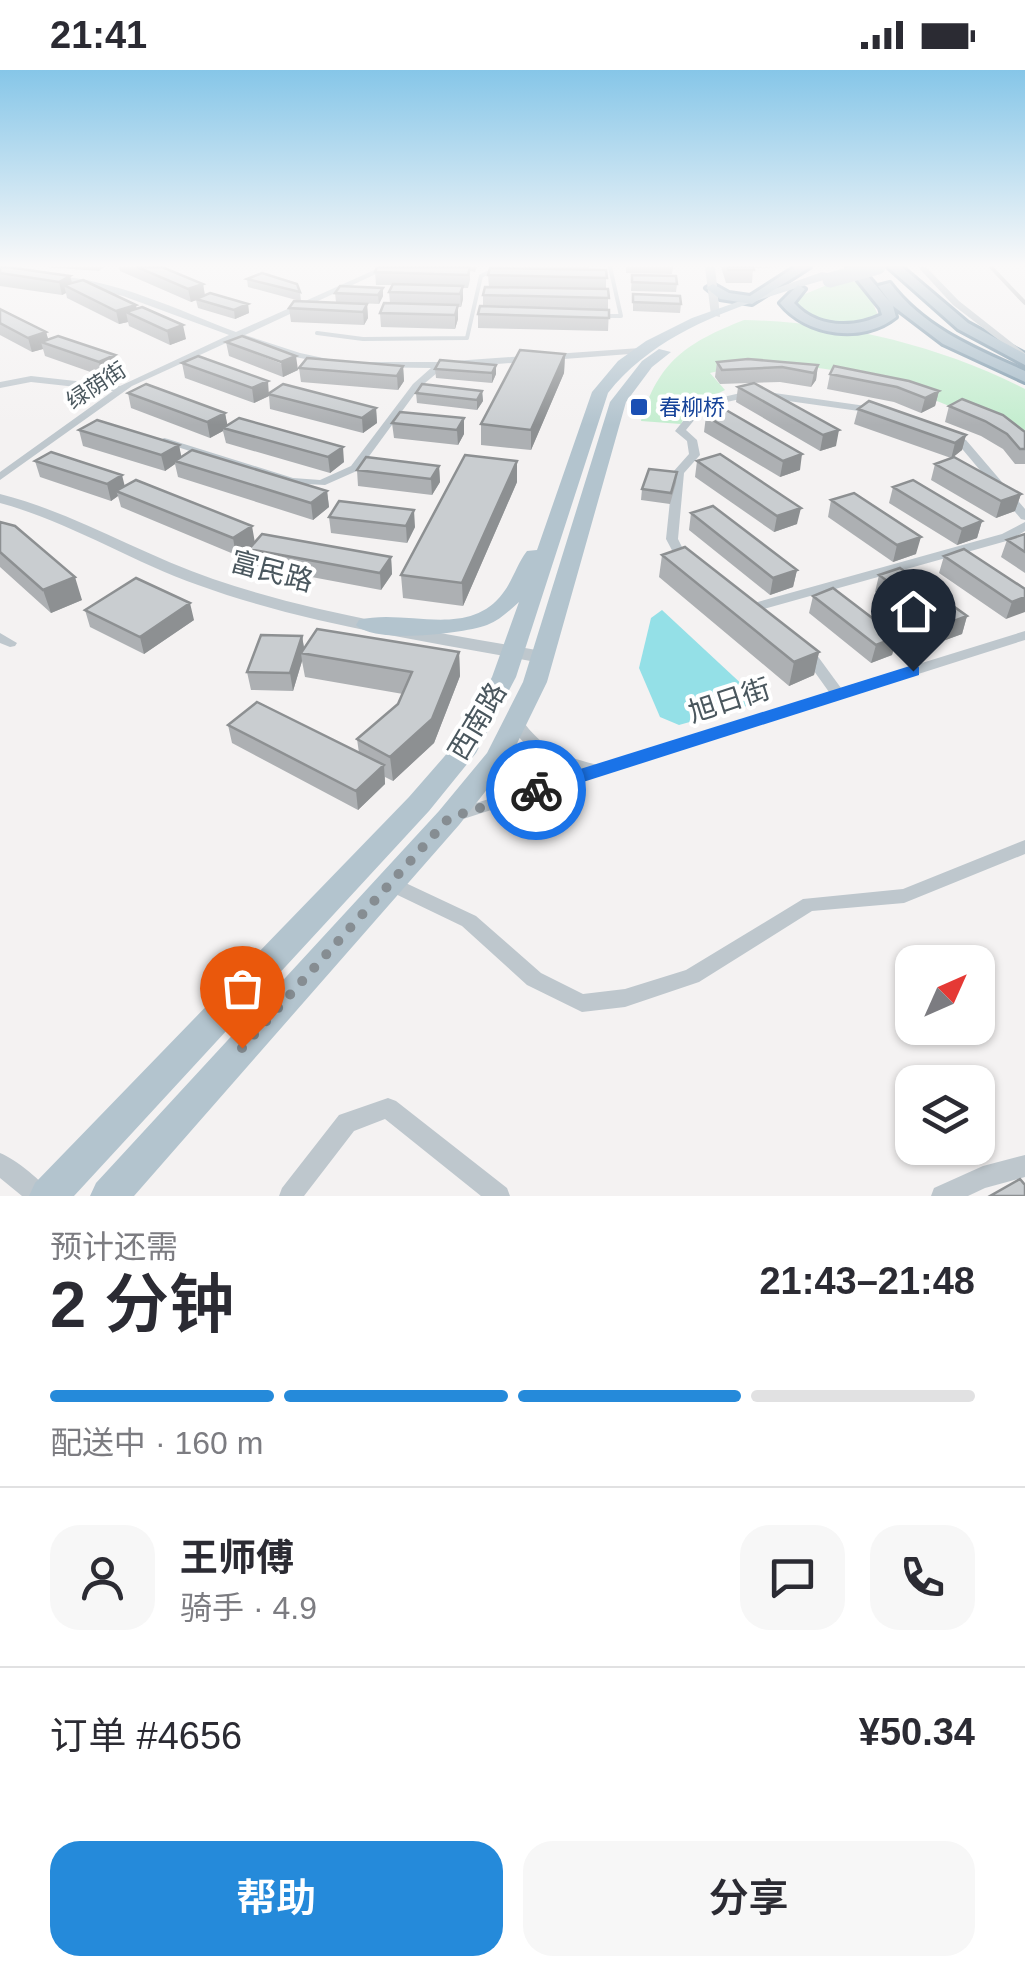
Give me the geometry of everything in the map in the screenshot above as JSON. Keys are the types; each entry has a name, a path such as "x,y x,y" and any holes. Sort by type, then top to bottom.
{"highway":[{"path":"806,320 854,328 885,320"},
{"path":"917,320 1025,376"},
{"path":"955,320 1025,359"}],"main road":[{"name":"西南路","path":"48,1196 467,747 504,677 596,400 640,352 707,320"},
{"name":"西南路","path":"109,1196 449,818 498,758 542,657 621,395 647,364 724,320"},
{"path":"367,625 457,626 489,616 510,598 528,563 552,532"}],"street":[{"path":"195,320 234,336 331,363 440,366 640,352"},
{"name":"绿荫街","path":"0,478 122,389 270,320"},
{"path":"976,320 1025,359"},
{"path":"534,361 605,364 616,374"},
{"path":"159,440 292,481 321,483 356,468 416,386 440,366"},
{"path":"0,386 32,379 122,389"},
{"path":"707,574 678,551 672,539 679,472 695,455 692,440 680,431 702,405 753,393 806,398 893,417"},
{"path":"83,416 102,422"},
{"path":"928,430 962,442 1025,516"},
{"name":"富民路","path":"0,498 58,514 203,581 367,625 542,657"},
{"path":"752,608 1006,537 1025,526"},
{"path":"737,596 765,618"},
{"name":"旭日街","path":"449,818 1025,635"},
{"path":"791,638 804,648 838,694"},
{"path":"516,724 532,747 559,763 598,770"},
{"path":"390,883 469,921 534,979 582,1003 626,998 692,976 809,904 904,896 1025,846"},
{"path":"290,1196 347,1123 388,1108 499,1196"},
{"path":"0,1164 40,1196"},
{"path":"942,1196 1025,1166"}],"lane":[{"path":"317,333 363,339 467,338 471,320"}],"green space":[{"path":"744,320 853,331 923,348 992,373 1025,389 1025,444 914,392 832,370 790,365 749,366 710,373 725,390 690,407 681,424 641,421 656,383 678,356"},
{"path":"823,320 868,320 856,322"}],"water":[{"path":"662,610 761,702 679,725 660,717 639,668 651,618"}],"building":[{"path":"0,320 21,320 46,332 28,338"},
{"path":"142,320 171,320 183,325 167,331"},
{"path":"58,336 115,355 99,362 41,342"},
{"path":"242,336 296,356 281,362 226,342"},
{"path":"520,350 565,354 531,430 481,424"},
{"path":"198,356 268,381 252,388 182,363"},
{"path":"307,358 403,366 397,376 299,368"},
{"path":"748,359 818,365 814,373 782,367 722,370 717,362"},
{"path":"440,360 496,365 492,373 435,369"},
{"path":"834,366 939,391 925,398 897,387 830,374"},
{"path":"754,383 839,430 823,435 738,387"},
{"path":"146,384 225,413 207,422 128,393"},
{"path":"283,384 376,408 362,418 268,394"},
{"path":"422,384 482,391 477,400 416,393"},
{"path":"962,399 1003,415 1025,432 1025,449 985,421 949,406"},
{"path":"869,401 966,435 955,443 858,409"},
{"path":"726,410 802,454 783,461 706,416"},
{"path":"400,412 464,418 457,430 392,423"},
{"path":"239,418 343,447 328,457 223,428"},
{"path":"97,420 179,445 161,455 79,430"},
{"path":"192,450 327,491 311,503 175,461"},
{"path":"51,452 122,475 107,484 35,461"},
{"path":"720,454 801,508 777,516 697,461"},
{"path":"465,455 517,461 462,583 401,575"},
{"path":"366,457 439,466 431,479 357,470"},
{"path":"954,457 1021,494 1001,501 935,464"},
{"path":"649,469 677,472 671,493 642,489"},
{"path":"136,480 252,526 233,538 116,491"},
{"path":"913,480 982,521 962,529 893,487"},
{"path":"854,493 921,537 897,545 831,500"},
{"path":"339,501 414,510 406,526 329,517"},
{"path":"713,506 797,570 773,578 691,513"},
{"path":"0,522 15,526 75,577 43,590 0,552"},
{"path":"262,534 391,557 380,573 249,549"},
{"path":"1025,534 1025,552 1007,540"},
{"path":"685,547 819,652 794,662 662,555"},
{"path":"964,549 1025,589 1025,597 1012,602 944,556"},
{"path":"900,568 967,616 946,624 879,575"},
{"path":"136,578 190,603 140,637 85,610"},
{"path":"833,588 897,637 876,645 813,596"},
{"path":"317,629 459,652 432,719 390,757 357,739 398,704 412,672 301,653"},
{"path":"261,635 302,636 290,673 247,672"},
{"path":"257,702 384,765 356,791 228,725"},
{"path":"1020,1179 1025,1185 1025,1196 990,1196"}],"way so far":[{"path":"242,1048 449,818 536,790"}],"place":[{"name":"春柳桥","path":"639,407"}],"route":[{"path":"536,790 913,671"}]}
